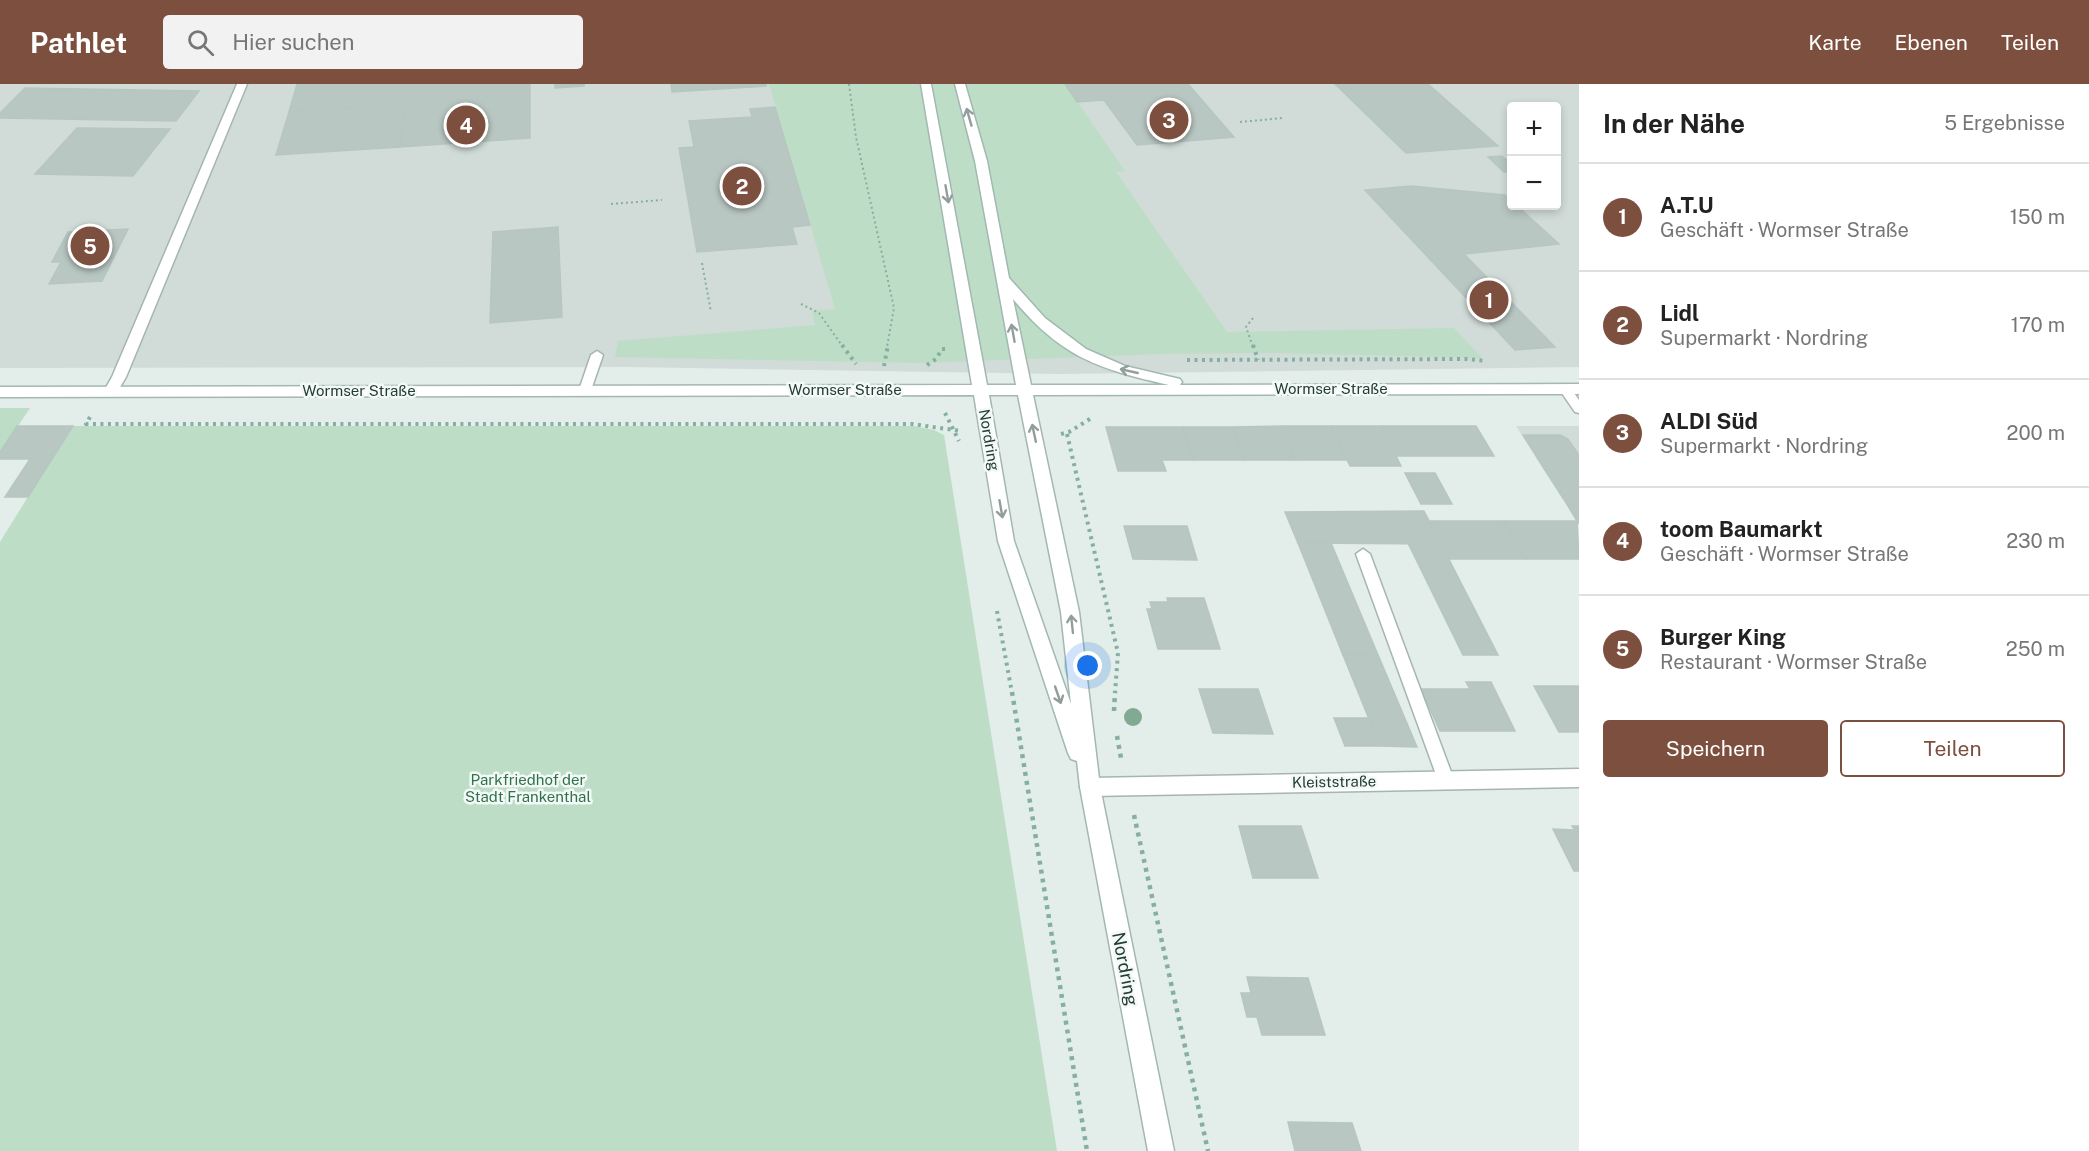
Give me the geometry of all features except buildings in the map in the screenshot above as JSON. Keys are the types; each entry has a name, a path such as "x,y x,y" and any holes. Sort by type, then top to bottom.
{"main road":[{"path":"111,391 123,369 242,84"},
{"name":"Nordring","path":"926,84 1006,541 1090,787"},
{"name":"Nordring","path":"960,84 981,161 1024,389 1070,612 1090,787 1161,1151"},
{"path":"1004,277 1039,321 1077,350 1112,367 1206,389"},
{"name":"Wormser Straße","path":"0,392 1572,389"},
{"name":"Kleiststraße","path":"1090,787 1579,778"}],"lane":[{"path":"585,390 597,354"},
{"path":"1572,389 1579,409"},
{"path":"1363,554 1446,780"}],"path":[{"path":"849,84 856,137 894,308 883,369"},
{"path":"1240,122 1282,118"},
{"path":"610,204 662,200"},
{"path":"702,263 711,312"},
{"path":"801,304 819,312 860,369"},
{"path":"1253,318 1246,327 1258,360"},
{"path":"1181,360 1467,359 1496,363"},
{"path":"91,415 86,423 912,424 954,429 962,448"},
{"path":"996,604 1027,776 1086,1151"}],"shaded area":[{"path":"0,84 1579,84 1579,367 1059,374 630,367 0,368"},
{"path":"1516,426 1579,426 1579,525"}],"green space":[{"path":"769,84 1065,84 1125,171 1116,172 1227,332 1454,328 1482,358 1271,353 1160,354 920,363 615,357 618,341 815,325 812,311 835,309"},
{"path":"0,408 30,408 0,453"},
{"name":"Parkfriedhof der Stadt Frankenthal","path":"72,426 913,426 934,430 944,435 1057,1151 0,1151 0,542"}],"place":[{"name":"ALDI Süd","path":"1169,120"},
{"name":"toom Baumarkt","path":"466,125"},
{"name":"Lidl","path":"742,186"},
{"name":"Burger King","path":"90,246"},
{"name":"A.T.U","path":"1489,300"}]}
